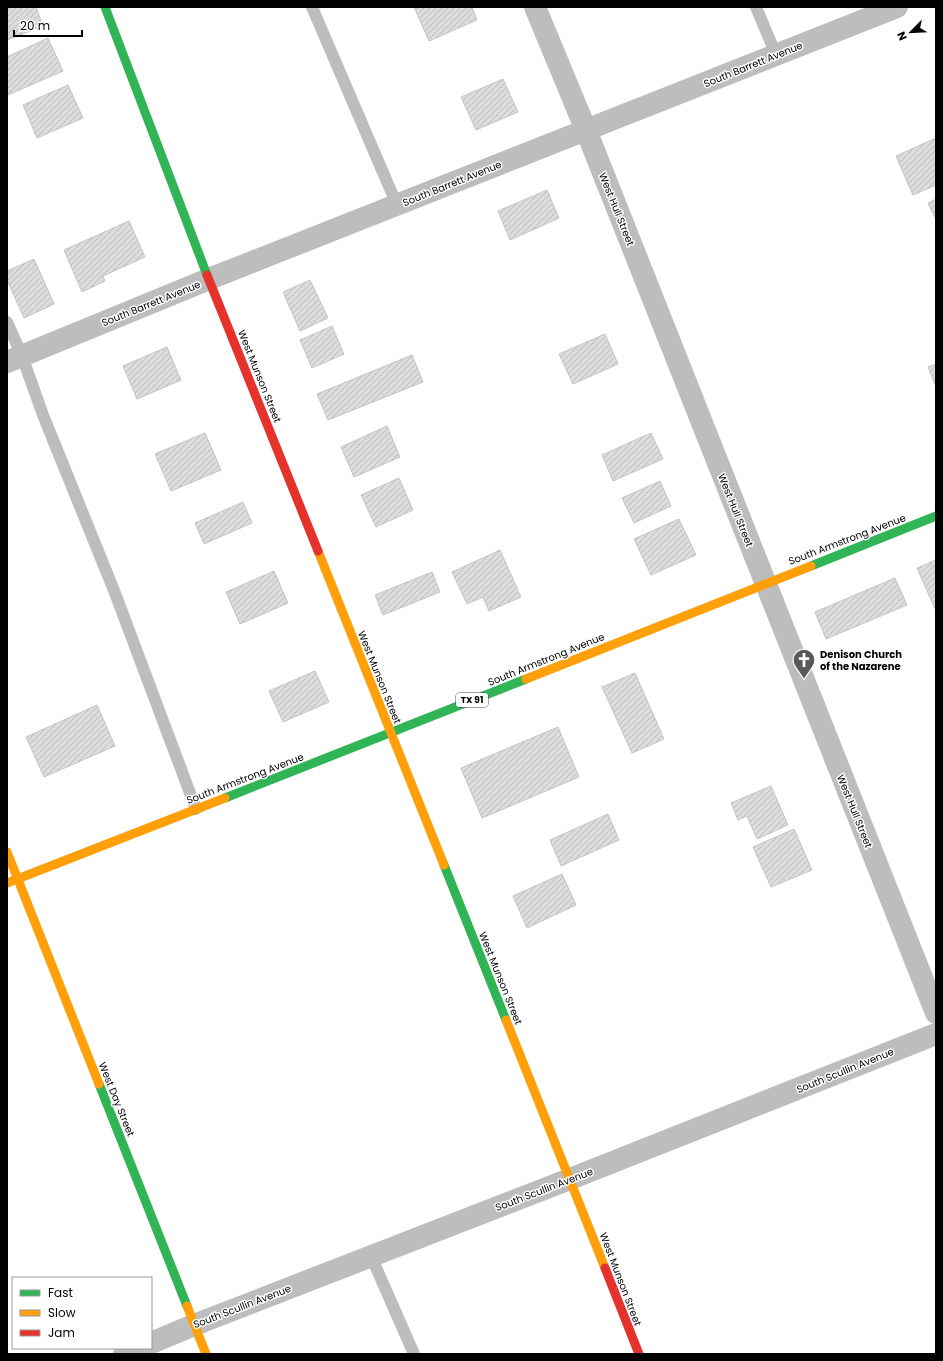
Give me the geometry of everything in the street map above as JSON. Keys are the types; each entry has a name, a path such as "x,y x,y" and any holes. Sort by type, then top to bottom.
{"street":[{"name":"West Munson Street","path":"106,7 209,279 639,1354"},
{"name":"West Hull Street","path":"535,7 586,130 936,1013"},
{"name":"South Barrett Avenue","path":"14,359 209,279 897,7"},
{"name":"South Armstrong Avenue","path":"7,883 391,733 936,516"},
{"name":"West Day Street","path":"7,852 206,1354"},
{"name":"South Scullin Avenue","path":"152,1343 936,1034"},
{"path":"124,1354 136,1349"}],"lane":[{"path":"312,7 397,205"},
{"path":"756,7 776,55"},
{"path":"7,322 14,359 43,415 115,593 196,809"},
{"path":"371,1256 414,1354"}],"building":[{"path":"7,7 36,7 43,26 7,40"},
{"path":"414,7 472,7 477,20 429,41"},
{"path":"48,38 63,71 8,95 7,57"},
{"path":"503,79 518,112 476,130 461,97"},
{"path":"68,85 83,118 37,138 23,105"},
{"path":"936,138 936,185 913,195 896,156"},
{"path":"547,190 559,218 510,240 498,211"},
{"path":"936,199 936,220 928,203"},
{"path":"129,221 145,257 103,276 105,281 82,292 64,250"},
{"path":"34,259 54,304 24,318 7,280 7,271"},
{"path":"310,280 328,318 300,331 283,292"},
{"path":"332,326 344,354 312,368 300,340"},
{"path":"605,334 618,364 573,384 559,354"},
{"path":"167,347 181,380 137,399 123,366"},
{"path":"412,355 423,382 328,420 317,394"},
{"path":"936,364 936,387 928,367"},
{"path":"387,426 400,457 354,477 341,447"},
{"path":"205,433 221,470 171,491 155,454"},
{"path":"651,433 663,459 613,481 602,455"},
{"path":"399,478 413,510 376,527 361,495"},
{"path":"660,481 671,506 634,523 622,498"},
{"path":"243,502 252,523 204,544 195,523"},
{"path":"679,519 696,555 651,575 634,539"},
{"path":"500,550 521,597 489,611 483,597 467,604 452,572"},
{"path":"936,560 936,611 917,568"},
{"path":"274,571 288,603 240,624 226,592"},
{"path":"432,572 440,592 383,615 375,595"},
{"path":"895,578 907,605 826,639 815,612"},
{"path":"315,671 329,702 283,722 269,691"},
{"path":"635,673 664,739 632,753 602,687"},
{"path":"97,705 115,746 44,777 26,737"},
{"path":"558,727 579,777 482,818 461,768"},
{"path":"771,786 788,825 757,839 747,816 738,820 731,803"},
{"path":"608,814 619,840 561,866 550,840"},
{"path":"794,829 812,870 771,887 753,847"},
{"path":"562,874 576,905 527,928 513,896"}],"traffic: fast":[{"path":"105,7 207,275"},
{"path":"811,566 936,516"},
{"path":"225,798 526,679"},
{"path":"444,865 506,1020"},
{"path":"99,1084 187,1306"}],"traffic: slow":[{"path":"318,551 444,865"},
{"path":"526,679 811,566"},
{"path":"7,883 225,798"},
{"path":"7,852 99,1084"},
{"path":"506,1020 605,1268"},
{"path":"187,1306 206,1354"}],"traffic: jam":[{"path":"207,275 318,551"},
{"path":"605,1268 639,1354"}],"place":[{"name":"Denison Church of the Nazarene","path":"804,680"}]}
